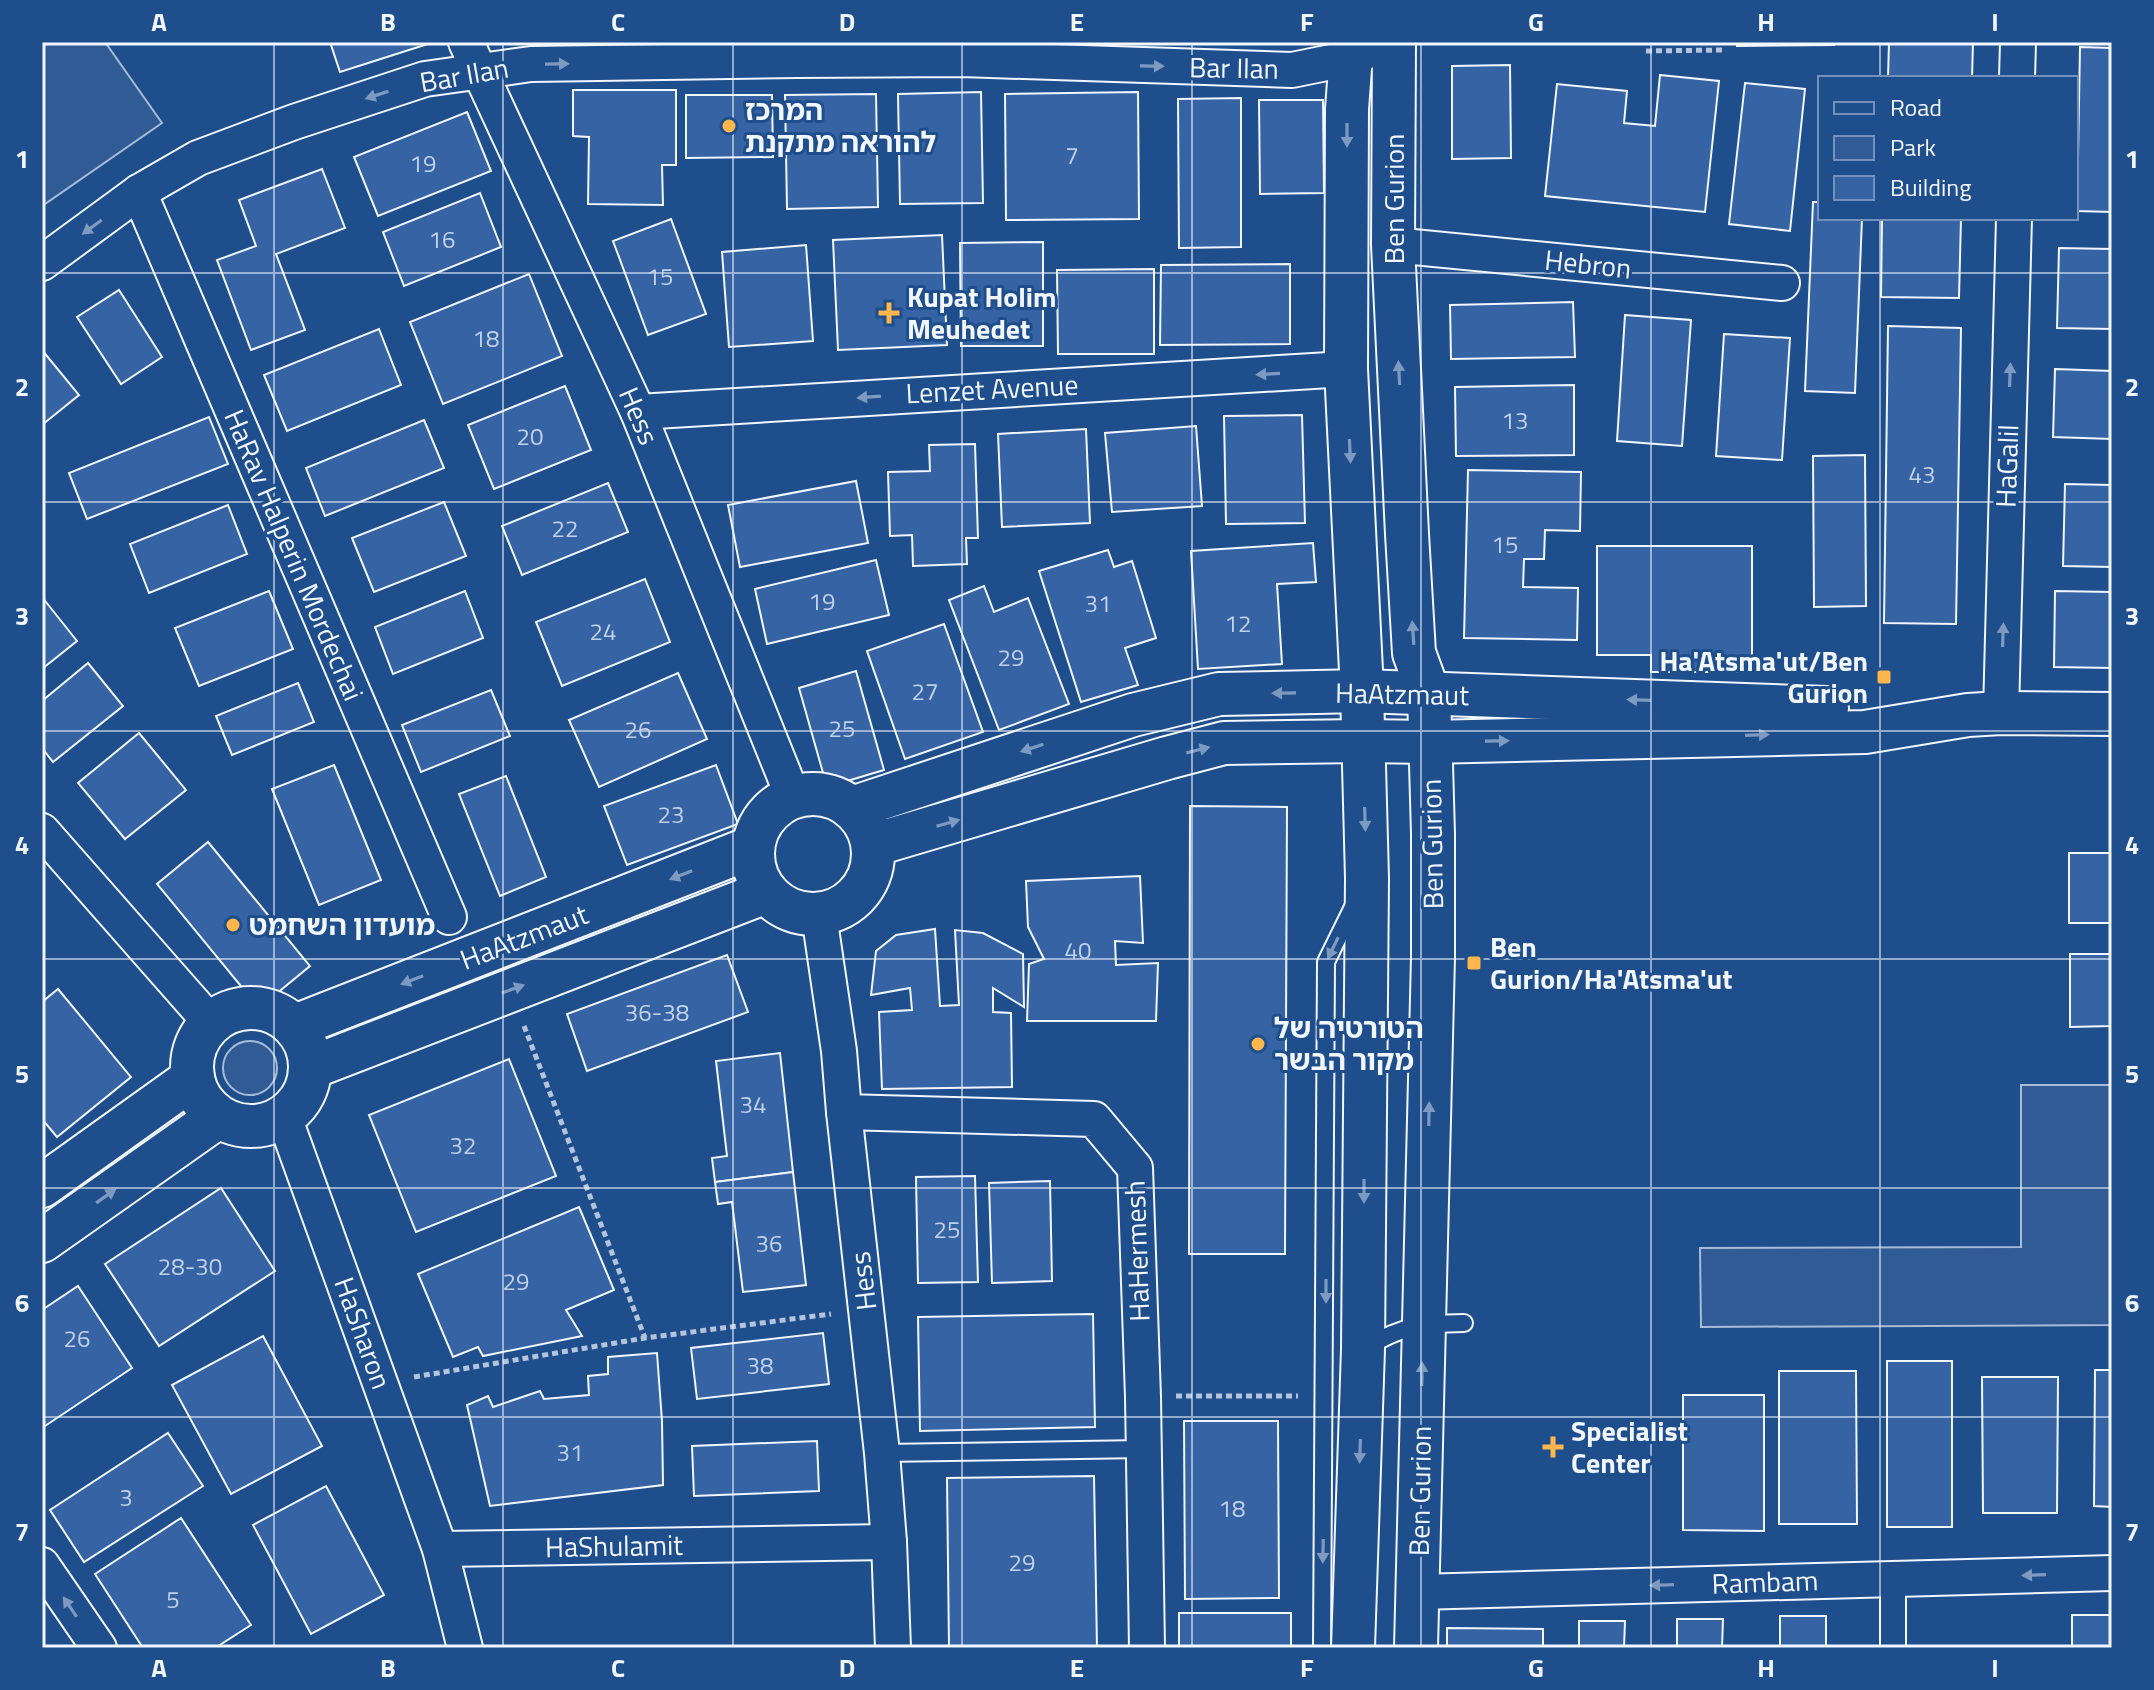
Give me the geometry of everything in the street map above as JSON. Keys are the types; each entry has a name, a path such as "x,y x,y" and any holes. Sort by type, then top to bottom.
{"street":[{"name":"Bar Ilan","path":"1074,61 1130,42"},
{"name":"Bar Ilan","path":"42,263 139,192 198,158 294,122 425,79 473,57 531,64 796,51 1292,70 1352,50 1392,42"},
{"name":"Ben Gurion","path":"1392,42 1393,245 1414,653 1429,694 1433,834 1439,1309 1417,1592 1416,1648"},
{"path":"2017,76 2018,42"},
{"name":"Ben Gurion","path":"1352,50 1347,109 1346,369 1362,691 1367,878 1363,1349 1353,1648"},
{"name":"Hess","path":"473,57 638,412 793,797"},
{"name":"HaRav Halperin Mordechai","path":"139,192 449,917"},
{"name":"HaGalil","path":"1984,714 2014,220"},
{"name":"Hebron","path":"1393,245 1782,283"},
{"name":"Lenzet Avenue","path":"638,412 1346,369"},
{"name":"HaAtzmaut","path":"852,808 1133,715 1219,694 1362,691 1984,714 2112,714"},
{"name":"HaAtzmaut","path":"873,845 1224,743 1430,742 1865,732 1984,714"},
{"path":"813,794 834,798 852,808 870,831 873,845 874,861 870,877 861,892 835,911 819,915 789,910 776,902 757,878 753,863 757,831 766,817 778,805 793,797 813,794"},
{"path":"42,831 211,1023"},
{"name":"HaAtzmaut","path":"295,1026 753,847"},
{"name":"HaAtzmaut","path":"310,1068 766,892"},
{"name":"Hess","path":"819,915 839,1051 882,1453 893,1648"},
{"path":"245,1008 272,1012 295,1026 305,1043 310,1068 305,1093 284,1117 251,1127 218,1117 206,1106 197,1093 192,1063 201,1034 211,1023 227,1013 245,1008"},
{"path":"42,1186 193,1078"},
{"name":"HaHermesh","path":"844,1112 1094,1119 1135,1168 1147,1648"},
{"path":"42,1241 218,1117"},
{"name":"HaSharon","path":"284,1117 440,1549"},
{"name":"HaShulamit","path":"440,1549 889,1542"},
{"path":"440,1549 465,1648"},
{"path":"42,1565 99,1648"},
{"name":"Rambam","path":"1417,1592 2112,1573"},
{"path":"1893,1579 1893,1648"}],"lane":[{"path":"1322,1648 1326,962 1367,878"},
{"path":"1363,1349 1439,1309"},
{"path":"882,1453 1144,1449"}],"path":[{"path":"1685,42 1685,51"},
{"path":"1646,51 1723,50"},
{"path":"511,990 645,1338"},
{"path":"381,1383 645,1338 867,1309"},
{"path":"1193,1396 1325,1396"}],"green space":[{"path":"42,42 105,42 162,123 42,206"},
{"path":"250,1041 269,1049 277,1068 269,1087 250,1095 231,1087 223,1068 231,1049"},
{"path":"2021,1085 2112,1085 2112,1325 1701,1327 1700,1248 2021,1247"}],"building":[{"path":"330,42 434,42 340,72"},
{"path":"1617,42 1617,43 1471,44"},
{"path":"1737,42 1834,42 1834,45 1737,46"},
{"path":"1889,42 1973,42 1972,76 1888,76"},
{"path":"2080,47 2112,48 2112,212 2078,211"},
{"path":"1510,65 1511,158 1452,159 1452,66"},
{"path":"1660,75 1719,81 1705,212 1545,196 1557,84 1627,91 1624,123 1655,126"},
{"path":"1745,83 1805,89 1790,231 1729,224"},
{"path":"573,90 676,90 676,165 662,165 663,205 588,204 589,137 573,136"},
{"path":"981,92 983,203 900,204 898,94"},
{"path":"1138,92 1139,219 1006,220 1005,94"},
{"path":"876,94 878,207 787,209 785,95"},
{"name":"המרכז להוראה מתקנת","path":"686,95 772,95 773,157 686,158"},
{"path":"1241,98 1241,247 1179,248 1178,99"},
{"path":"1259,100 1323,100 1324,193 1260,194"},
{"path":"467,112 491,171 378,216 354,157"},
{"path":"322,169 345,228 276,254 305,330 251,350 217,260 256,246 239,200"},
{"path":"480,193 501,247 404,286 383,232"},
{"path":"1813,202 1818,202 1818,220 1862,220 1855,393 1805,391"},
{"path":"671,219 706,314 648,335 613,241"},
{"path":"1882,220 1961,220 1959,298 1881,297"},
{"path":"942,235 947,345 838,350 833,240"},
{"path":"1043,242 1043,346 961,346 960,243"},
{"path":"806,245 813,341 729,347 722,252"},
{"path":"2059,248 2112,249 2112,329 2057,328"},
{"path":"1290,264 1290,344 1160,345 1161,265"},
{"path":"1154,269 1154,354 1058,354 1057,270"},
{"path":"529,274 562,356 443,404 410,322"},
{"path":"119,290 162,357 121,384 77,317"},
{"path":"1573,302 1575,357 1451,359 1450,305"},
{"path":"1625,315 1691,320 1682,446 1617,441"},
{"path":"1888,326 1961,328 1956,624 1884,623"},
{"path":"379,329 401,385 287,431 264,375"},
{"path":"1724,334 1790,338 1782,460 1716,456"},
{"path":"42,350 79,395 42,425"},
{"path":"2055,369 2112,371 2112,439 2053,437"},
{"path":"1574,385 1574,455 1456,456 1455,387"},
{"path":"565,386 591,450 494,489 468,425"},
{"path":"1302,415 1305,523 1226,524 1224,416"},
{"path":"209,417 228,464 87,519 69,473"},
{"path":"424,420 444,468 325,516 306,468"},
{"path":"1196,426 1202,506 1112,512 1105,433"},
{"path":"1086,429 1090,523 1002,527 998,434"},
{"path":"975,444 978,538 966,538 967,564 913,566 912,535 890,536 888,472 930,471 929,445"},
{"path":"1865,455 1866,606 1814,607 1813,456"},
{"path":"1468,470 1581,472 1580,531 1545,530 1544,559 1524,559 1523,587 1578,588 1577,640 1464,638"},
{"path":"856,481 868,543 740,567 728,505"},
{"path":"608,483 628,532 522,575 502,526"},
{"path":"2065,484 2112,485 2112,567 2063,566"},
{"path":"444,502 466,556 374,592 352,538"},
{"path":"228,505 247,554 149,593 130,544"},
{"path":"1313,543 1316,582 1277,584 1282,664 1198,669 1191,551"},
{"path":"1597,546 1752,546 1752,672 1651,672 1651,655 1597,655"},
{"path":"1108,550 1114,567 1132,561 1156,638 1125,648 1138,685 1081,702 1039,571"},
{"path":"876,560 889,615 767,644 755,589"},
{"path":"645,579 670,642 562,686 536,622"},
{"path":"984,586 994,612 1028,598 1069,704 999,730 949,600"},
{"path":"269,591 293,649 199,686 175,628"},
{"path":"465,591 483,638 393,674 375,627"},
{"path":"2055,591 2112,592 2112,668 2054,667"},
{"path":"42,597 77,641 42,669"},
{"path":"944,624 983,732 905,759 867,651"},
{"path":"88,663 123,706 53,762 42,748 42,701"},
{"path":"856,671 884,770 827,787 799,688"},
{"path":"678,673 707,739 599,787 569,720"},
{"path":"298,683 314,722 232,755 216,716"},
{"path":"491,690 510,736 421,772 402,725"},
{"path":"139,733 186,790 125,839 78,783"},
{"path":"334,765 381,880 319,905 272,789"},
{"path":"716,765 738,824 627,865 604,806"},
{"path":"506,776 546,877 500,896 459,794"},
{"path":"1190,806 1287,807 1285,1254 1189,1254"},
{"name":"מועדון השחמט","path":"208,842 310,966 259,1008 157,884"},
{"path":"2069,853 2112,853 2112,1026 2070,1027 2070,954 2111,954 2111,923 2069,923"},
{"path":"1140,876 1143,943 1115,941 1116,965 1158,963 1156,1021 1027,1021 1029,964 1044,959 1028,927 1026,881"},
{"path":"935,929 940,1006 959,1005 955,930 983,933 1023,954 1024,1007 993,988 993,1012 1011,1013 1012,1087 882,1089 879,1012 912,1010 910,988 871,995 876,951 896,935"},
{"path":"727,955 748,1012 587,1071 567,1014"},
{"path":"58,989 131,1077 57,1137 42,1119 42,1002"},
{"path":"780,1053 793,1172 715,1182 712,1158 727,1156 716,1061"},
{"path":"509,1059 556,1176 416,1232 369,1115"},
{"path":"793,1172 806,1285 743,1292 732,1202 718,1204 715,1182"},
{"path":"975,1176 978,1282 918,1283 916,1177"},
{"path":"1050,1181 1052,1281 992,1283 989,1183"},
{"path":"221,1188 275,1271 159,1346 105,1264"},
{"path":"579,1207 614,1290 566,1310 582,1336 483,1356 478,1347 453,1357 418,1274"},
{"path":"78,1286 132,1368 42,1428 42,1310"},
{"path":"1093,1314 1095,1427 920,1431 918,1317"},
{"path":"823,1333 829,1384 697,1399 691,1348"},
{"path":"263,1336 322,1446 231,1494 172,1385"},
{"path":"657,1353 663,1485 490,1506 467,1405 488,1396 493,1407 540,1391 544,1399 589,1395 588,1376 608,1374 608,1357"},
{"path":"1887,1361 1952,1361 1952,1527 1887,1527"},
{"path":"2095,1370 2112,1370 2112,1507 2094,1506"},
{"path":"1779,1371 1856,1371 1857,1524 1779,1524"},
{"path":"1982,1377 2058,1377 2057,1513 1983,1513"},
{"path":"1683,1395 1764,1395 1764,1531 1683,1530"},
{"path":"1184,1421 1278,1421 1279,1598 1185,1599"},
{"path":"168,1433 203,1486 84,1562 50,1510"},
{"path":"817,1441 819,1491 694,1496 692,1446"},
{"path":"1094,1476 1097,1648 949,1648 947,1478"},
{"path":"326,1486 384,1595 311,1634 253,1525"},
{"path":"181,1518 251,1625 215,1648 143,1648 95,1574"},
{"path":"1179,1613 1291,1613 1291,1648 1179,1648"},
{"path":"2072,1615 2112,1615 2112,1648 2072,1648"},
{"path":"1780,1616 1826,1616 1826,1648 1780,1648"},
{"path":"1677,1619 1723,1619 1722,1648 1677,1648"},
{"path":"1579,1621 1625,1621 1624,1648 1579,1648"},
{"path":"1447,1628 1543,1629 1543,1648 1447,1648"}],"place":[{"name":"המרכז להוראה מתקנת","path":"729,126"},
{"name":"Kupat Holim Meuhedet","path":"889,313"},
{"name":"Ha'Atsma'ut/Ben Gurion","path":"1884,677"},
{"name":"מועדון השחמט","path":"233,925"},
{"name":"Ben Gurion/Ha'Atsma'ut","path":"1474,963"},
{"name":"הטורטיה של מקור הבשר","path":"1258,1044"},
{"name":"Specialist Center","path":"1553,1447"}]}
